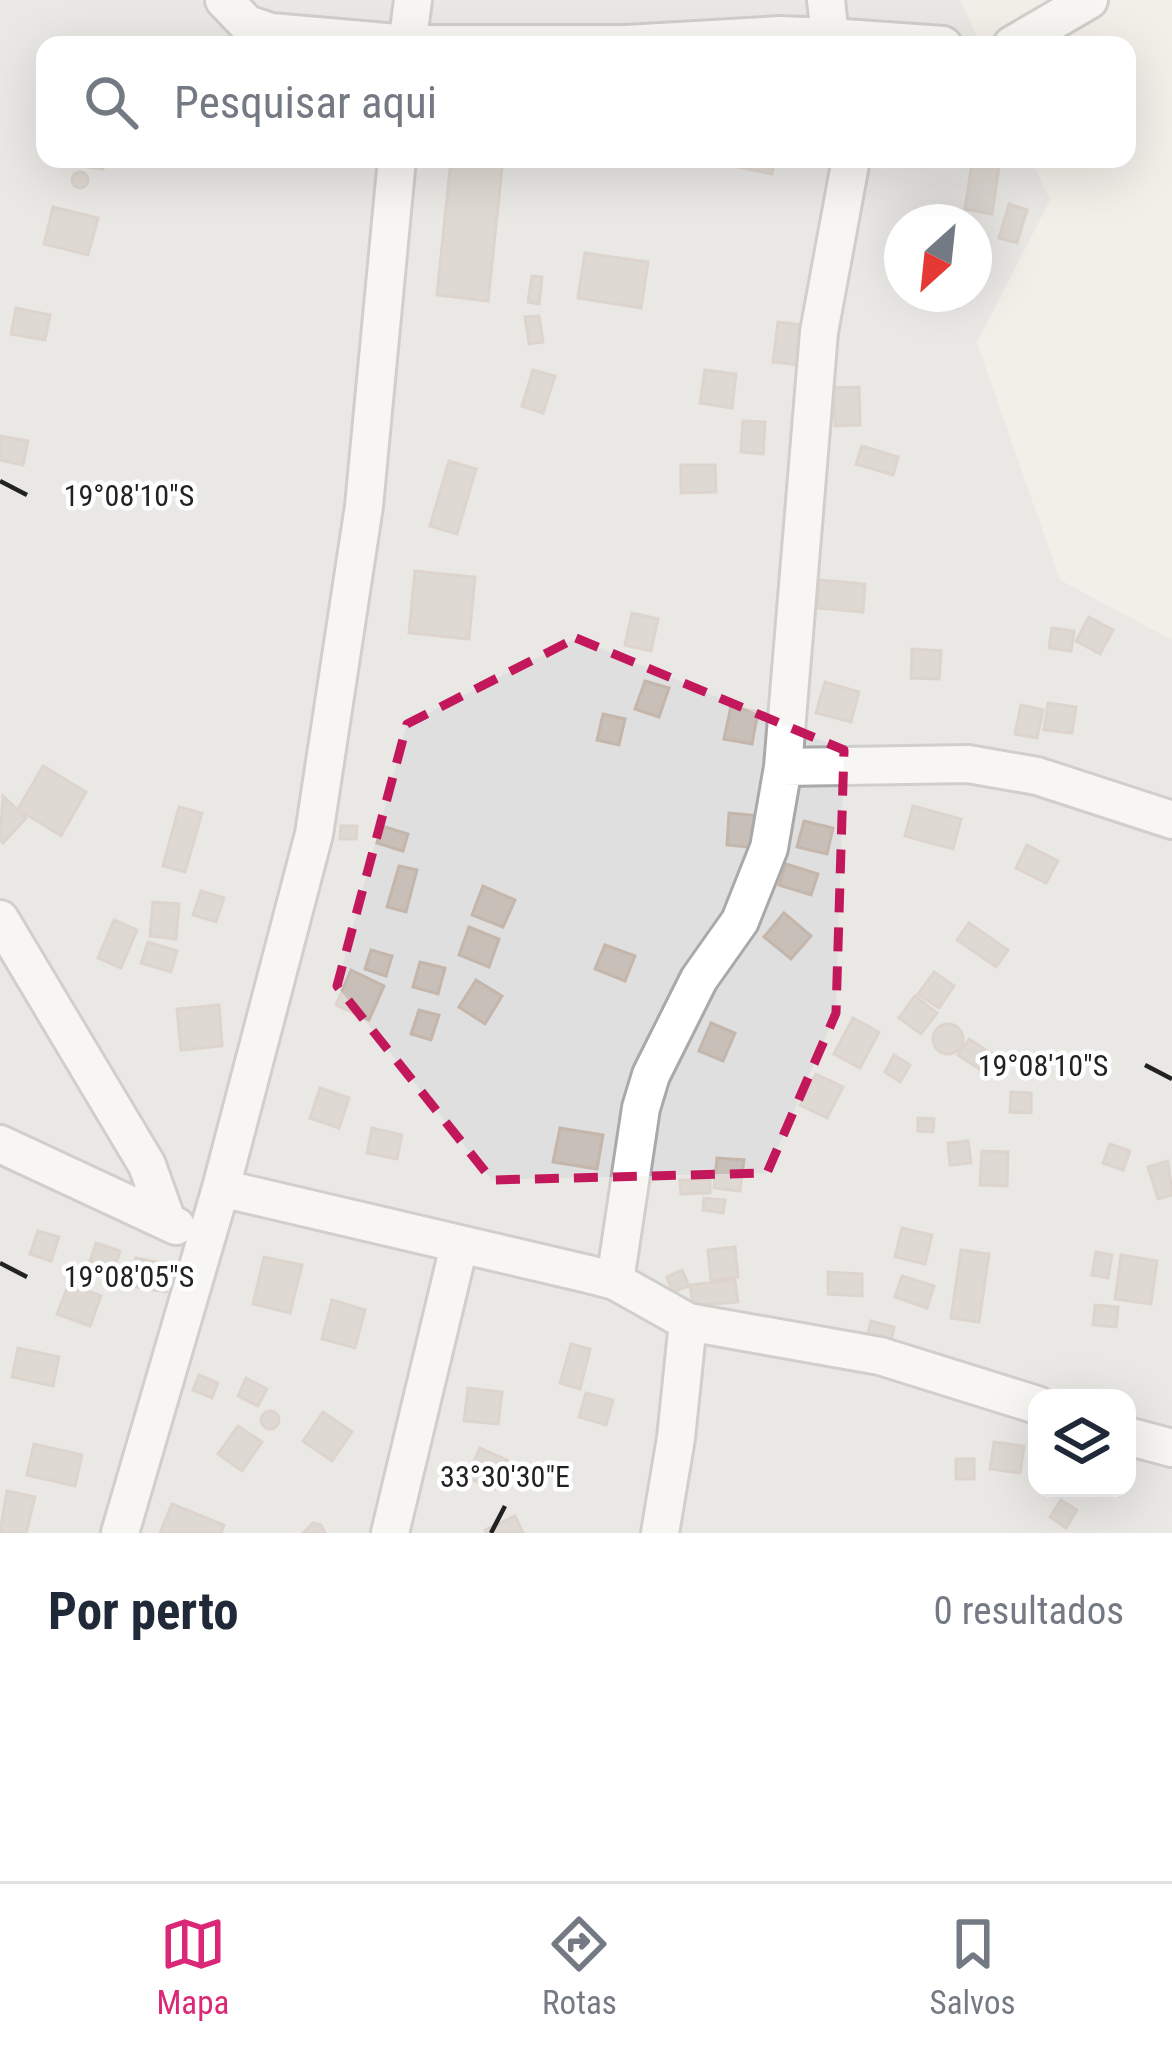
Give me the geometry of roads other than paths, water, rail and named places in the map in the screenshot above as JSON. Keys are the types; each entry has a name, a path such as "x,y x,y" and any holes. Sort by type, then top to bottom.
{"street":[{"path":"224,0 247,23 271,32 316,36"},
{"path":"408,36 413,0"},
{"path":"826,0 830,36"},
{"path":"1027,36 1089,0"},
{"path":"121,1533 221,1188 314,834 364,506 396,168"},
{"path":"615,1281 640,1108 651,1075 700,979 740,921 769,848 783,767 819,332 849,168"},
{"path":"783,767 968,764 1037,776 1172,820"},
{"path":"0,919 147,1165 167,1220"},
{"path":"0,1144 167,1220 204,1244"},
{"path":"221,1188 615,1281 688,1322 880,1356 1028,1402"},
{"path":"390,1533 459,1246"},
{"path":"660,1533 688,1322"},
{"path":"1136,1437 1169,1439"}]}
